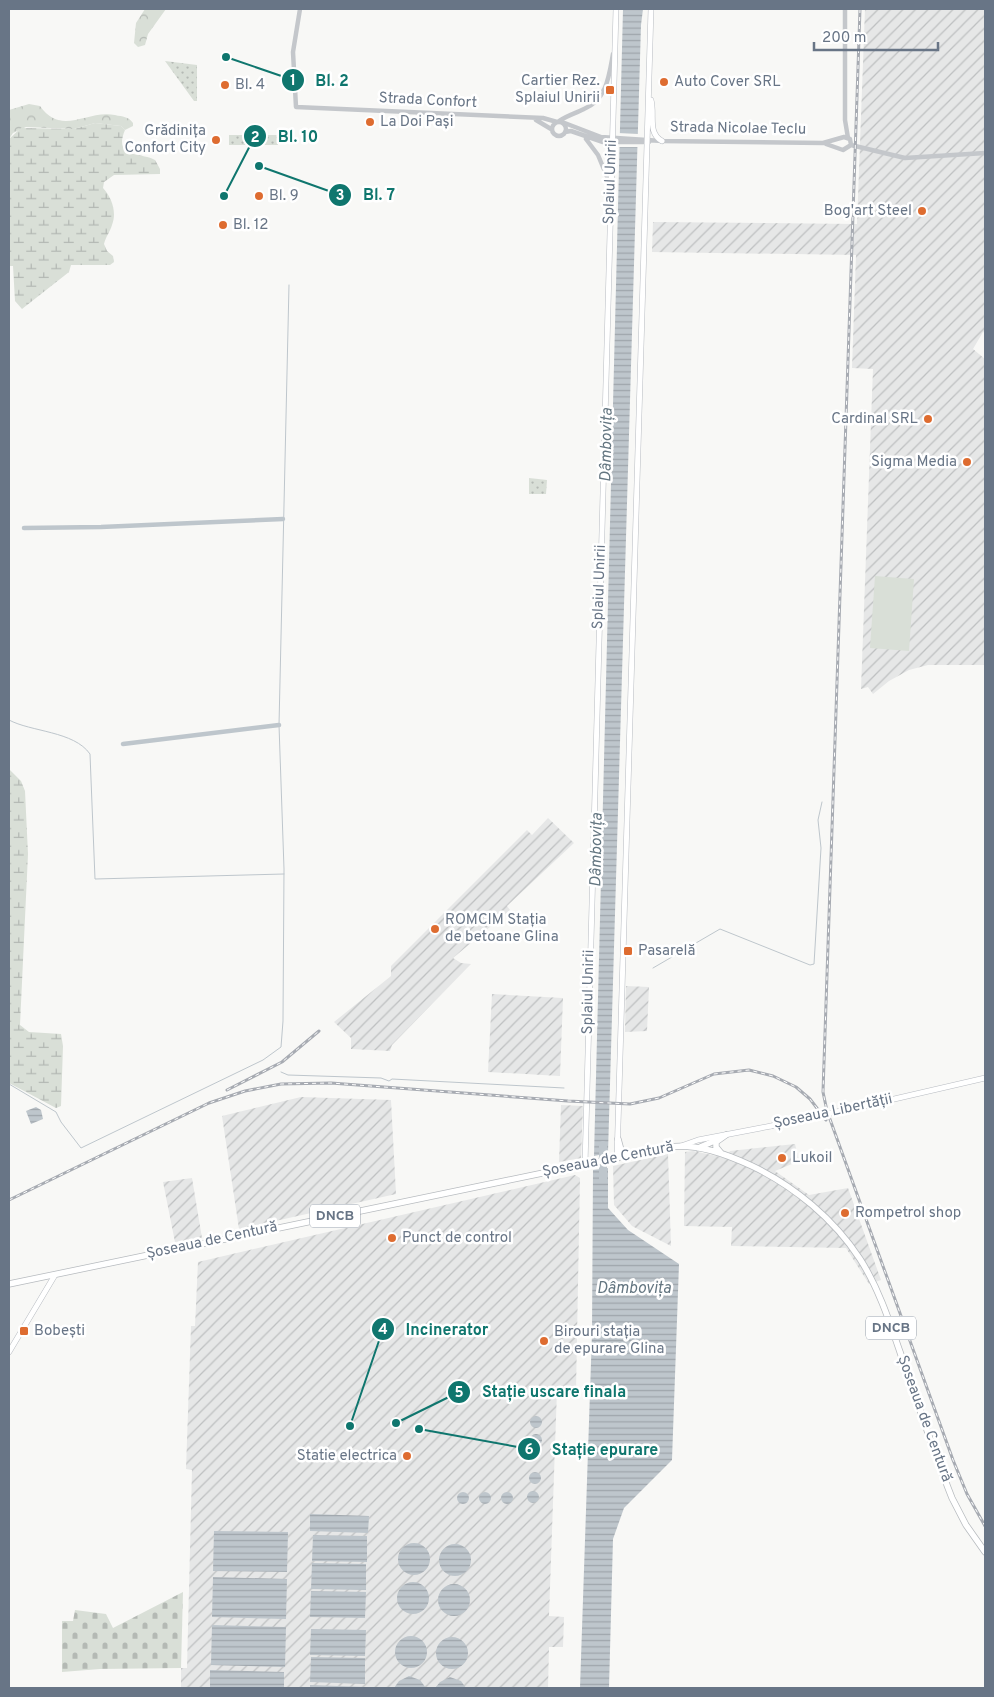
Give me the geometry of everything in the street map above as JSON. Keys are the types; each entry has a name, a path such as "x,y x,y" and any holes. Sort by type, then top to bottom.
{"main road":[{"name":"Splaiul Unirii","path":"585,1165 611,192 614,140 616,9"},
{"path":"618,1159 651,9"},
{"path":"649,95 652,107 653,132 662,141"},
{"name":"Șoseaua Libertății","path":"681,1146 698,1140 864,1106 985,1078"},
{"path":"698,1148 726,1135"},
{"path":"719,1138 716,1147 721,1153"},
{"path":"618,1139 623,1152 635,1155"},
{"name":"Șoseaua de Centură","path":"9,1284 681,1146 721,1153 761,1171 799,1195 835,1227 861,1260 884,1307 952,1498 966,1525 985,1552"},
{"path":"9,1352 55,1274"}],"street":[{"name":"Strada Confort","path":"300,9 293,52 296,107 530,118 559,122 614,140"},
{"path":"845,9 845,120 851,145"},
{"path":"614,140 601,142 571,131 565,132 562,135 556,135 551,129 559,122 589,107 600,97 609,79 615,41"},
{"name":"Strada Confort","path":"530,118 542,122 551,129"},
{"path":"839,146 845,120"},
{"path":"559,122 566,127 565,132"},
{"path":"583,136 592,145 601,161 611,192"},
{"name":"Strada Nicolae Teclu","path":"823,143 848,138"},
{"name":"Strada Nicolae Teclu","path":"614,140 823,143 839,146 845,150 851,145 909,158 985,154"}],"shaded area":[{"path":"865,9 985,9 985,333 983,332 973,349 985,359 985,665 928,665 909,670 889,681 873,694 868,687 861,689 873,369 852,368 856,255 652,252 653,222 857,224"},
{"path":"548,818 574,843 507,906 510,910 453,958 461,963 471,964 392,1045 390,1051 351,1049 351,1038 334,1022 391,976 391,966 527,830 532,835"},
{"path":"626,986 649,987 647,1031 625,1032"},
{"path":"492,994 563,998 560,1076 488,1072"},
{"path":"301,1097 391,1100 396,1194 239,1229 222,1116"},
{"path":"561,1105 583,1106 581,1158 559,1162"},
{"path":"795,1144 799,1161 775,1171 809,1195 848,1188 881,1280 869,1284 846,1248 731,1246 732,1227 684,1226 685,1152 693,1151 726,1158 730,1151"},
{"path":"668,1154 671,1246 632,1226 614,1205 613,1166"},
{"path":"575,1175 580,1178 576,1391 557,1390 549,1616 564,1617 563,1647 549,1647 548,1688 181,1688 181,1668 187,1668 192,1470 186,1469 191,1326 195,1326 198,1262"},
{"path":"192,1178 202,1238 175,1242 163,1182"}],"green space":[{"path":"145,9 166,9 148,34 145,45 138,47 134,43 136,23"},
{"path":"165,61 197,65 197,101 194,101"},
{"path":"29,104 40,106 48,115 57,120 75,120 105,114 125,117 133,123 133,126 125,130 121,126 95,123 74,129 26,127 13,133 9,139 9,110"},
{"path":"95,123 121,126 125,130 122,139 125,150 155,160 160,169 160,174 114,175 104,182 103,188 109,196 114,215 104,244 107,251 113,256 114,262 110,265 71,265 69,272 22,309 15,301 13,266 9,266 9,139 21,128 74,129"},
{"path":"229,135 278,135 278,145 229,145"},
{"path":"529,478 547,480 546,494 529,494"},
{"path":"875,576 914,579 909,651 870,648"},
{"path":"9,769 21,781 25,791 28,854 20,1025 29,1032 61,1034 63,1046 61,1106 56,1108 9,1083"},
{"path":"183,1592 181,1668 100,1669 62,1672 62,1621 73,1621 75,1610 106,1614 113,1628"}],"water":[{"path":"623,9 643,9 641,25 608,1153 594,1156"},
{"path":"36,1107 41,1110 43,1119 31,1124 26,1111"},
{"name":"Dâmbovița","path":"608,1168 608,1208 628,1230 679,1264 672,1460 624,1508 613,1539 609,1688 580,1688 592,1333 593,1170"},
{"path":"534,1416 538,1416 542,1422 538,1428 534,1428 530,1424 530,1420"},
{"path":"534,1434 538,1434 542,1440 538,1446 534,1446 530,1442 530,1438"},
{"path":"533,1472 537,1472 541,1478 537,1484 533,1484 529,1480 529,1476"},
{"path":"531,1491 535,1491 539,1497 535,1503 531,1503 527,1499 527,1495"},
{"path":"461,1492 465,1492 469,1498 465,1504 461,1504 457,1500 457,1496"},
{"path":"483,1492 487,1492 491,1498 487,1504 483,1504 479,1500 479,1496"},
{"path":"505,1492 509,1492 513,1498 509,1504 505,1504 501,1500 501,1496"},
{"path":"310,1514 369,1516 368,1533 310,1531"},
{"path":"214,1531 288,1532 287,1572 213,1571"},
{"path":"313,1535 367,1536 367,1562 312,1561"},
{"path":"414,1543 426,1547 430,1559 426,1571 414,1575 402,1571 398,1559 402,1547"},
{"path":"455,1544 467,1548 471,1560 467,1572 455,1576 443,1572 439,1560 443,1548"},
{"path":"312,1563 366,1564 366,1590 311,1589"},
{"path":"213,1577 287,1579 286,1619 212,1617"},
{"path":"413,1582 425,1586 429,1598 425,1610 413,1614 401,1610 397,1598 401,1586"},
{"path":"454,1584 466,1588 470,1600 466,1612 454,1616 442,1612 438,1600 442,1588"},
{"path":"311,1591 366,1592 365,1618 310,1617"},
{"path":"212,1625 286,1627 285,1667 211,1665"},
{"path":"311,1629 366,1630 365,1656 310,1655"},
{"path":"411,1636 423,1640 427,1652 423,1664 411,1668 399,1664 395,1652 399,1640"},
{"path":"452,1637 464,1641 468,1653 464,1665 452,1669 440,1665 436,1653 440,1641"},
{"path":"311,1657 365,1658 365,1684 310,1682"},
{"path":"210,1670 284,1672 284,1688 210,1688"},
{"path":"409,1676 420,1680 426,1688 394,1688 399,1681"},
{"path":"450,1677 461,1681 466,1688 435,1688 440,1682"},
{"path":"310,1685 365,1687 365,1688 310,1688"}],"pier":[{"path":"618,133 641,134 641,147 617,147"}],"waterway":[{"path":"9,1084 56,1112 61,1122 81,1148 263,1060 281,1047 283,1021 284,869 279,725 289,285"},
{"path":"24,528 101,527 283,519"},
{"path":"9,720 63,736 83,746 90,754 95,879 284,874"},
{"path":"123,744 279,725"},
{"path":"653,968 720,929 810,965 814,964 821,848 818,820 822,802"},
{"path":"281,1072 288,1075 381,1078 389,1081 392,1079 564,1088"},
{"name":"Dâmbovița","path":"603,1145 603,1179"}],"railway":[{"path":"860,9 823,1092 827,1111 953,1460 967,1494 985,1526"},
{"path":"227,1090 282,1062 319,1031"},
{"path":"9,1200 209,1103 245,1091 281,1084 331,1083 630,1104 659,1098 714,1074 749,1070 773,1076 796,1087 810,1099 826,1120"}],"place":[{"name":"Bl. 2","path":"226,57"},
{"name":"Auto Cover SRL","path":"664,82"},
{"name":"Bl. 4","path":"225,85"},
{"name":"Cartier Rez. Splaiul Unirii","path":"610,90"},
{"name":"La Doi Pași","path":"370,122"},
{"name":"Grădinița Confort City","path":"216,140"},
{"name":"Bl. 7","path":"259,166"},
{"name":"Bl. 10","path":"224,196"},
{"name":"Bl. 9","path":"259,196"},
{"name":"Bog'art Steel","path":"922,211"},
{"name":"Bl. 12","path":"223,225"},
{"name":"Cardinal SRL","path":"928,419"},
{"name":"Sigma Media","path":"967,462"},
{"name":"ROMCIM Stația de betoane Glina","path":"435,929"},
{"name":"Pasarelă","path":"628,951"},
{"name":"Lukoil","path":"782,1158"},
{"name":"Rompetrol shop","path":"845,1213"},
{"name":"Punct de control","path":"392,1238"},
{"name":"Bobești","path":"24,1331"},
{"name":"Birouri stația de epurare Glina","path":"544,1341"},
{"name":"Stație uscare finala","path":"396,1423"},
{"name":"Incinerator","path":"350,1426"},
{"name":"Stație epurare","path":"419,1429"},
{"name":"Statie electrica","path":"407,1456"}]}
